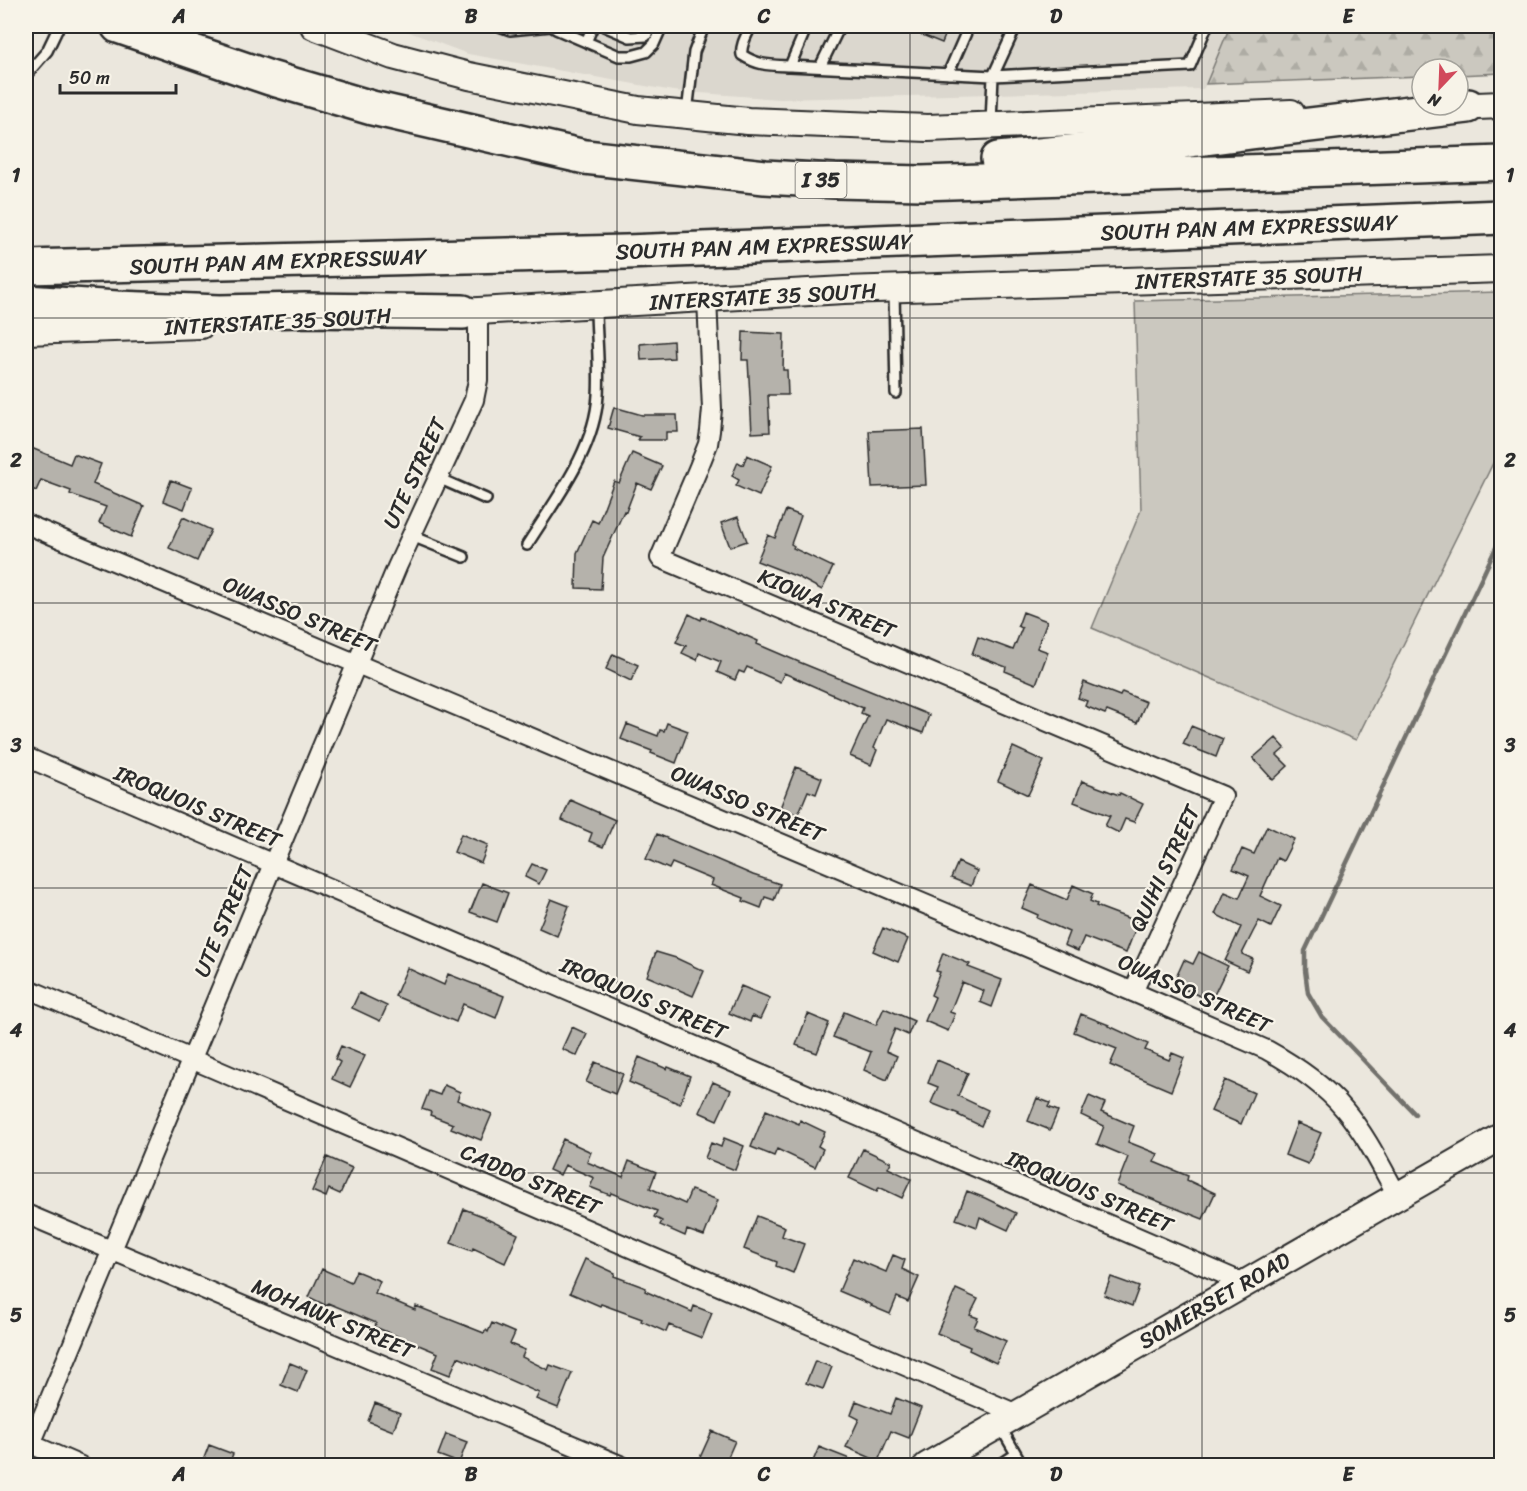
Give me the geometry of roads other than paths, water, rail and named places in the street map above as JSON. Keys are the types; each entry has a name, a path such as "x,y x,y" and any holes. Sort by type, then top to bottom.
{"highway":[{"name":"I 35","path":"119,26 270,78 372,108 585,157 765,177 922,183 1502,163"},
{"path":"585,157 708,158 855,164 1000,159 1183,141 1410,113"},
{"name":"SOUTH PAN AM EXPRESSWAY","path":"26,267 626,252 1502,217"},
{"path":"26,302 220,312 305,310 471,312"}],"main road":[{"path":"314,26 393,56 469,76 638,110 748,121 917,128 1410,108"},
{"path":"1470,106 1502,105"},
{"name":"INTERSTATE 35 SOUTH","path":"26,332 307,321 894,288 1502,269"},
{"name":"SOMERSET ROAD","path":"927,1466 1502,1136"}],"street":[{"name":"KIOWA STREET","path":"707,299 712,409 710,431 705,452 660,558 1223,796"},
{"name":"UTE STREET","path":"28,1443 112,1251 356,664 474,400 478,380 471,312"},
{"name":"OWASSO STREET","path":"26,524 1267,1050 1308,1075 1344,1108 1397,1195"},
{"name":"IROQUOIS STREET","path":"26,757 1244,1283"},
{"name":"QUIHI STREET","path":"1133,992 1223,796"},
{"name":"CADDO STREET","path":"26,988 1008,1419"},
{"name":"MOHAWK STREET","path":"26,1214 622,1466"},
{"path":"28,1443 81,1466"}],"lane":[{"path":"26,75 47,51 58,26"},
{"path":"500,26 510,30 551,26 619,56 631,57 646,52 654,44 662,26"},
{"path":"590,44 593,26"},
{"path":"604,26 630,37 646,36 651,26"},
{"path":"687,115 694,52 704,26"},
{"path":"751,26 741,51 742,55 754,63 993,76 1190,66 1207,26"},
{"path":"790,66 807,26"},
{"path":"820,67 840,26"},
{"path":"948,74 969,26"},
{"path":"991,125 993,76 1016,26"},
{"path":"894,288 896,393"},
{"path":"527,545 581,459 593,422 598,396 596,305"},
{"path":"438,478 486,499"},
{"path":"412,536 464,557"},
{"path":"1008,1419 1016,1454 1023,1466"},
{"path":"998,1466 1016,1454"}],"waterway":[{"path":"1415,1114 1322,1017 1308,993 1305,951 1502,535"}]}
